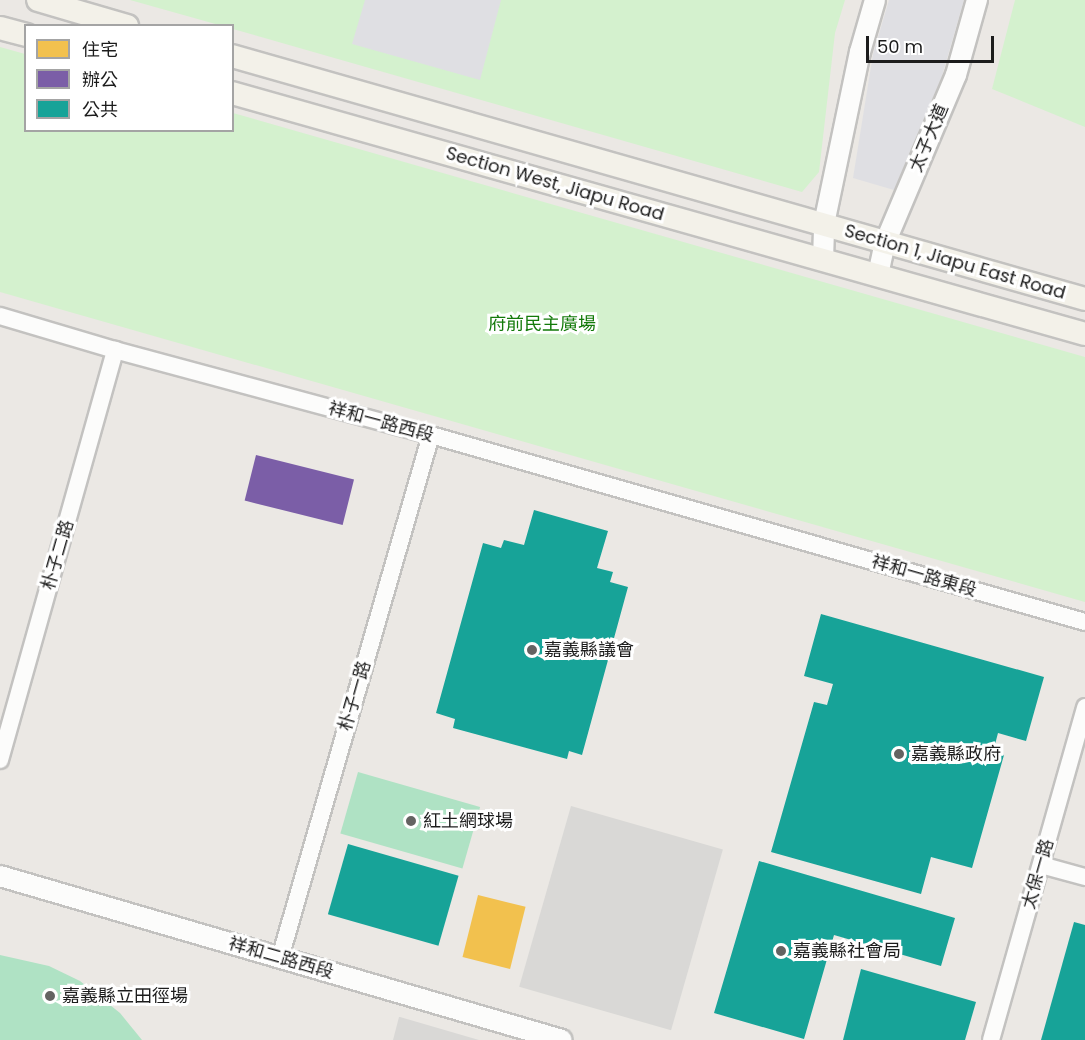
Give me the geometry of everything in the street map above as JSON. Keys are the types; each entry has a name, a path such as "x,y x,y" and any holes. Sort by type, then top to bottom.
{"main road":[{"path":"38,0 120,24"},
{"path":"0,28 24,34"},
{"name":"Section West, Jiapu Road","path":"234,57 824,224"},
{"name":"Section West, Jiapu Road","path":"234,94 878,275"},
{"name":"Section 1, Jiapu East Road","path":"824,224 1085,299"},
{"name":"Section 1, Jiapu East Road","path":"878,275 1085,334"}],"street":[{"path":"823,259 824,224 860,52 875,0"},
{"name":"太子大道","path":"878,275 885,243 956,75 977,0"},
{"name":"祥和一路西段","path":"0,316 115,350 431,435 762,530"},
{"name":"朴子二路","path":"0,760 115,350"},
{"name":"朴子一路","path":"280,958 431,435"},
{"name":"祥和一路東段","path":"762,530 1085,622"},
{"name":"太保一路","path":"991,1040 1085,707"},
{"path":"1041,865 1085,877"},
{"name":"祥和二路西段","path":"0,876 562,1040"}],"shaded area":[{"path":"365,0 501,0 480,80 352,44"},
{"path":"889,0 964,0 942,76 894,190 853,178 873,54"},
{"path":"571,806 723,850 671,1030 519,987"},
{"path":"400,1017 479,1040 393,1040"}],"green space":[{"path":"130,0 845,0 835,33 819,172 802,192 234,29 234,24 215,24"},
{"path":"1015,0 1085,0 1085,127 992,89"},
{"name":"府前民主廣場","path":"0,47 24,54 24,132 234,132 234,113 1085,357 1085,602 0,292"},
{"name":"紅土網球場","path":"358,772 480,807 462,869 340,834"},
{"name":"嘉義縣立田徑場","path":"0,955 49,966 80,981 120,1013 142,1040 0,1040"}],"building: 住宅":[{"path":"478,895 526,907 510,969 463,957"}],"building: 辦公":[{"path":"256,455 354,479 343,525 245,501"}],"building: 公共":[{"name":"嘉義縣議會","path":"534,510 608,531 597,568 613,572 610,582 628,587 582,755 569,751 567,759 453,728 455,719 436,713 483,543 501,548 504,540 524,545"},
{"name":"嘉義縣政府","path":"821,614 1044,677 1026,741 998,733 993,752 1004,755 972,868 931,857 921,894 771,852 814,702 827,705 833,684 804,676"},
{"path":"348,844 459,876 438,946 328,914"},
{"name":"嘉義縣社會局","path":"759,861 955,918 941,966 834,935 804,1039 714,1013"},
{"path":"1074,922 1085,925 1085,1040 1041,1040"},
{"path":"861,969 976,1002 965,1040 843,1040"}],"place":[{"name":"嘉義縣議會","path":"532,650"},
{"name":"嘉義縣政府","path":"899,754"},
{"name":"紅土網球場","path":"411,821"},
{"name":"嘉義縣社會局","path":"781,951"},
{"name":"嘉義縣立田徑場","path":"50,996"}]}
